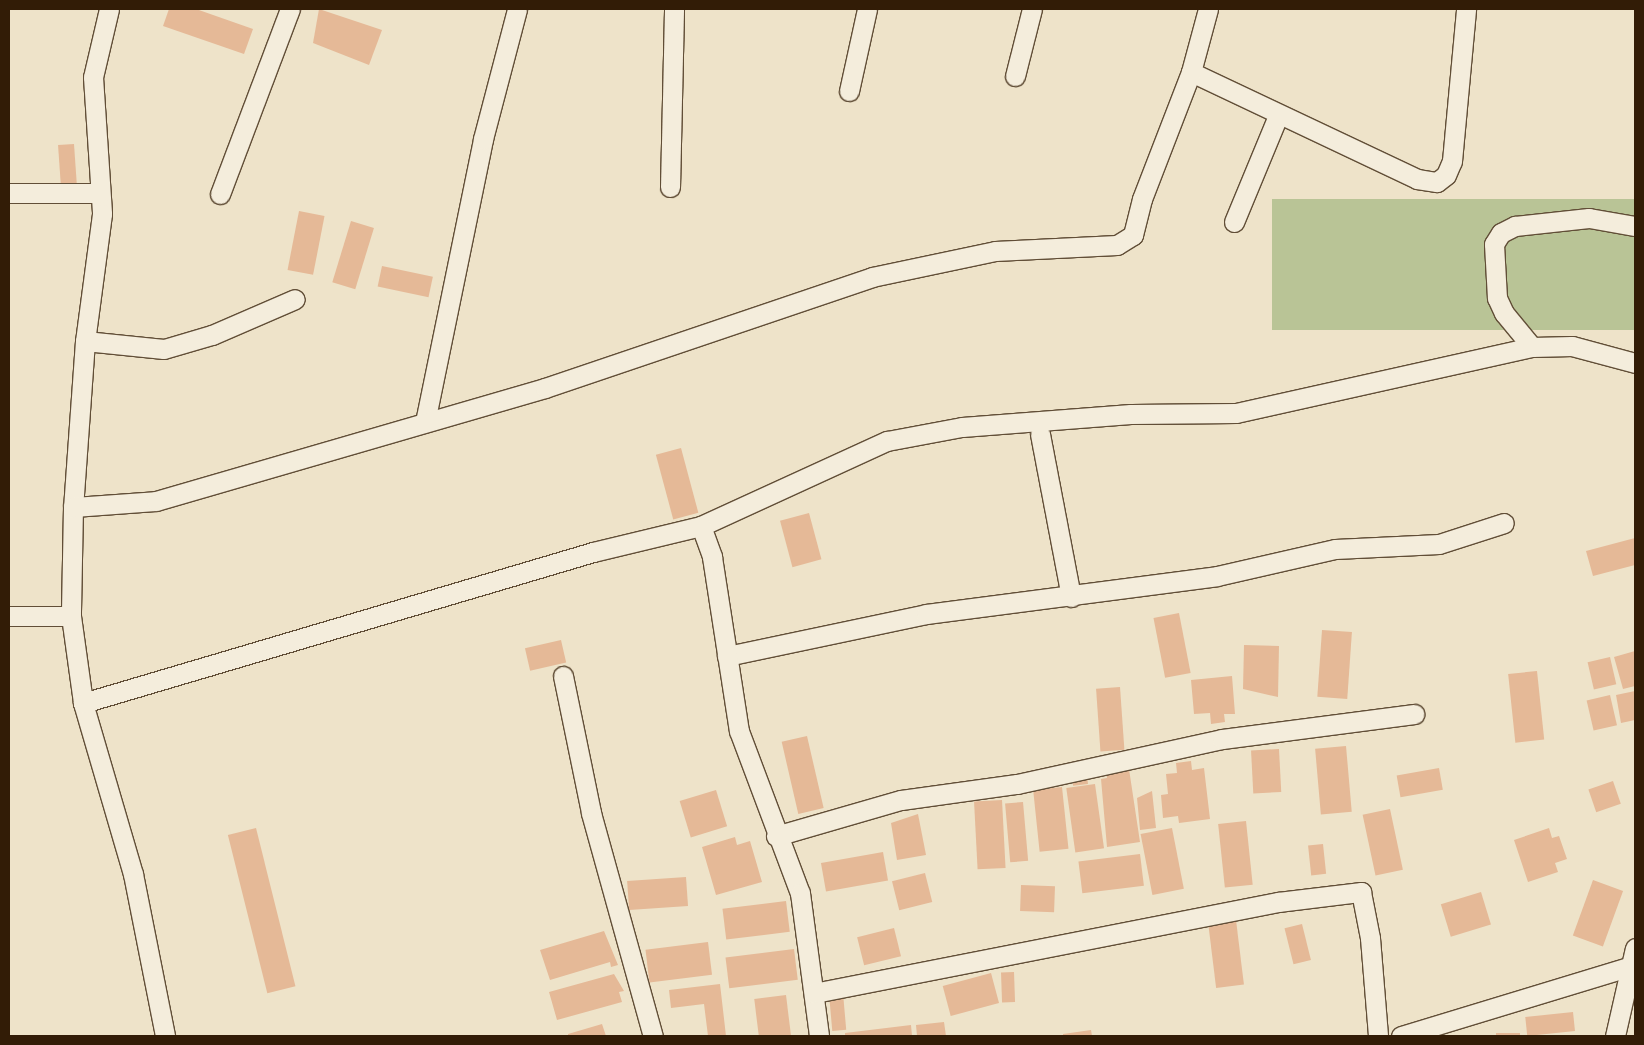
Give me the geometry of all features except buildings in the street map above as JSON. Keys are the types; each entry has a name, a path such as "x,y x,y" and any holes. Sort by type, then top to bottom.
{"street":[{"path":"109,9 93,77 102,214 85,342 73,507 70,616 83,703 133,874 164,1036"},
{"path":"220,194 290,9"},
{"path":"425,422 483,139 517,9"},
{"path":"670,187 674,9"},
{"path":"849,90 866,9"},
{"path":"1015,76 1032,9"},
{"path":"73,507 156,501 545,388 872,276 995,251 1117,245 1133,236 1142,199 1191,72 1208,9"},
{"path":"1191,72 1278,116 1417,179 1441,180 1452,161 1466,9"},
{"path":"1234,222 1278,116"},
{"path":"9,193 100,194"},
{"path":"1532,347 1504,313 1497,298 1494,244 1501,233 1515,226 1580,218 1635,226"},
{"path":"85,342 164,349 212,334 294,299"},
{"path":"83,703 593,552 701,526 786,483 887,441 962,427 1131,414 1236,413 1532,347 1572,346 1635,364"},
{"path":"1040,434 1070,597"},
{"path":"728,656 926,614 1070,597 1217,576 1335,549 1439,544 1504,523"},
{"path":"701,526 712,557 739,731 776,836 800,893 819,1036"},
{"path":"9,616 70,616"},
{"path":"562,676 590,813 653,1036"},
{"path":"776,836 900,800 1017,784 1222,739 1414,714"},
{"path":"814,993 1278,902 1362,892 1370,938 1378,1036"},
{"path":"1402,1036 1634,960"},
{"path":"1615,1036 1634,960"}],"green space":[{"path":"1272,199 1635,199 1635,330 1272,330"}]}
